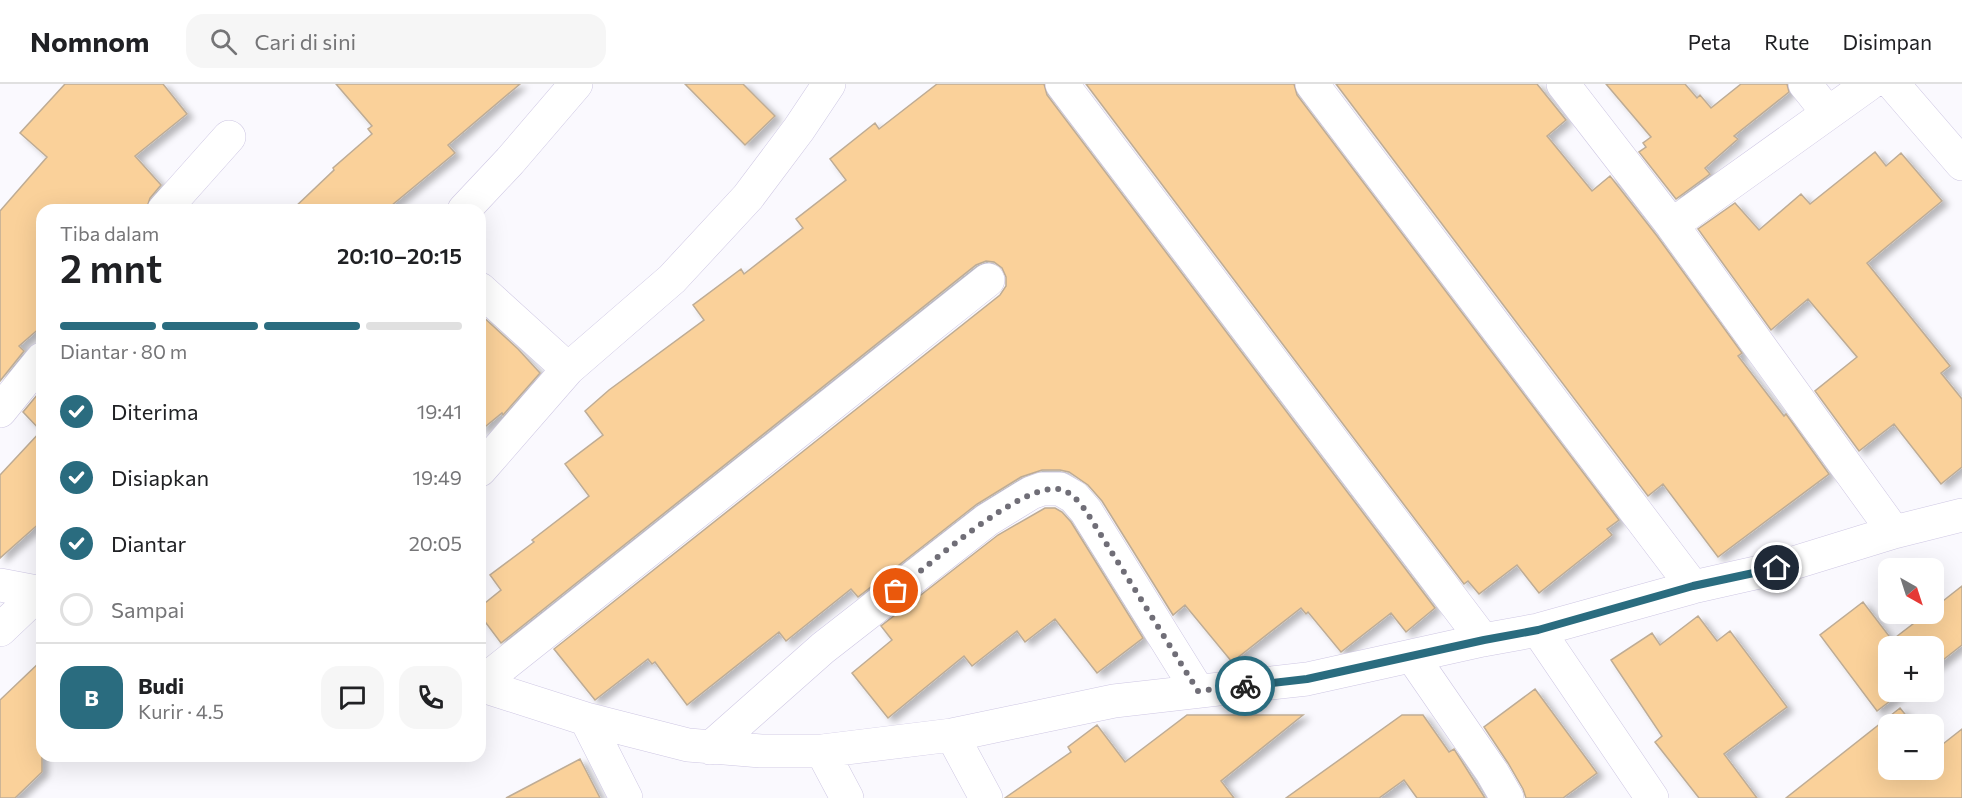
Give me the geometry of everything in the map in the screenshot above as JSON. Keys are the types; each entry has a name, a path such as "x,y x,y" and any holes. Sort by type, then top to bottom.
{"street":[{"path":"470,204 576,84"},
{"path":"486,464 567,369 672,279 748,197 799,129 829,84"},
{"path":"1062,84 1484,640"},
{"path":"1312,84 1693,586"},
{"path":"1563,84 1672,225 1894,532"},
{"path":"1805,84 1828,113"},
{"path":"1672,225 1869,84"},
{"path":"1893,84 1962,164"},
{"path":"169,204 228,136"},
{"path":"486,680 988,280"},
{"path":"486,295 567,369"},
{"path":"0,411 36,366"},
{"path":"710,748 823,648 978,527 1031,493 1042,489 1060,489 1074,497 1086,511 1198,691"},
{"path":"486,687 586,719 672,742 710,748 822,751 952,735 1114,701 1307,679 1538,630 1693,586 1777,568 1894,532 1962,515"},
{"path":"0,585 36,592"},
{"path":"0,630 36,597"},
{"path":"1538,630 1652,798"},
{"path":"1412,656 1492,772 1507,798"},
{"path":"586,719 626,798"},
{"path":"952,735 986,798"},
{"path":"822,751 847,798"}],"building":[{"path":"65,84 163,84 187,114 135,156 161,185 148,204 36,204 36,331 19,346 24,351 0,381 0,211 47,157 20,133"},
{"path":"336,84 520,84 448,145 455,153 393,204 298,204 334,170 333,168 372,134 368,129 372,126"},
{"path":"685,84 743,84 775,116 745,145"},
{"path":"937,84 1044,84 1047,95 1435,608 1406,632 1391,613 1341,652 1308,612 1306,614 1301,608 1232,662 1185,605 1173,615 1102,501 1088,485 1069,472 1042,470 1021,477 977,504 858,597 851,589 786,641 779,632 687,705 655,662 652,664 648,659 595,700 554,649 1000,295 1006,286 1006,277 1002,268 994,262 986,261 976,265 501,643 486,623 486,602 501,590 490,575 589,496 565,464 603,435 585,411 609,390 704,320 693,305 741,269 744,274 803,228 796,219 846,180 830,159 875,123 879,129"},
{"path":"1086,84 1294,84 1297,95 1619,520 1607,529 1612,535 1539,593 1517,565 1479,594 1468,581 1464,584"},
{"path":"1336,84 1537,84 1566,120 1547,136 1592,191 1610,176 1657,236 1742,353 1738,356 1784,416 1786,414 1829,474 1718,557 1663,484 1648,496"},
{"path":"1606,84 1685,84 1697,98 1700,95 1711,108 1741,84 1787,84 1789,92 1734,136 1738,139 1705,168 1710,174 1676,199 1639,152 1646,147 1643,143 1651,137"},
{"path":"1875,152 1886,166 1901,153 1942,201 1867,263 1950,366 1941,373 1962,399 1962,467 1941,484 1894,424 1859,451 1815,391 1857,357 1808,299 1771,330 1698,229 1735,203 1759,230 1801,194 1810,204"},
{"path":"486,320 540,373 503,415 502,413 486,426"},
{"path":"36,396 36,426 23,412"},
{"path":"36,436 36,526 0,558 0,475"},
{"path":"1045,508 1055,508 1071,522 1143,638 1097,673 1055,619 1025,642 1017,631 972,666 964,656 888,718 852,673 892,640 881,626 998,535"},
{"path":"1962,586 1962,645 1944,659 1944,636 1897,636 1913,624 1944,624 1944,600"},
{"path":"1863,602 1889,636 1878,636 1878,702 1889,702 1877,711 1820,635"},
{"path":"1698,616 1717,641 1730,631 1787,707 1724,754 1757,798 1699,798 1655,742 1662,736 1611,660 1652,633 1660,645"},
{"path":"36,666 36,762 42,762 42,772 15,798 0,798 0,700"},
{"path":"1535,689 1597,773 1563,798 1526,798 1508,763 1484,727"},
{"path":"1900,708 1905,714 1892,714"},
{"path":"1187,715 1303,715 1221,781 1234,798 1005,798 1071,752 1068,747 1097,725 1125,762"},
{"path":"1402,715 1423,715 1449,752 1454,749 1485,798 1417,798 1404,780 1379,798 1286,798"},
{"path":"1878,725 1878,780 1944,780 1944,743 1962,729 1962,798 1786,798"},
{"path":"580,759 600,798 506,798"}],"way so far":[{"path":"896,591 987,520 1031,493 1042,489 1060,489 1074,497 1086,511 1198,691 1245,686"}],"route":[{"path":"1245,686 1307,679 1538,630 1693,586 1777,568"}]}
